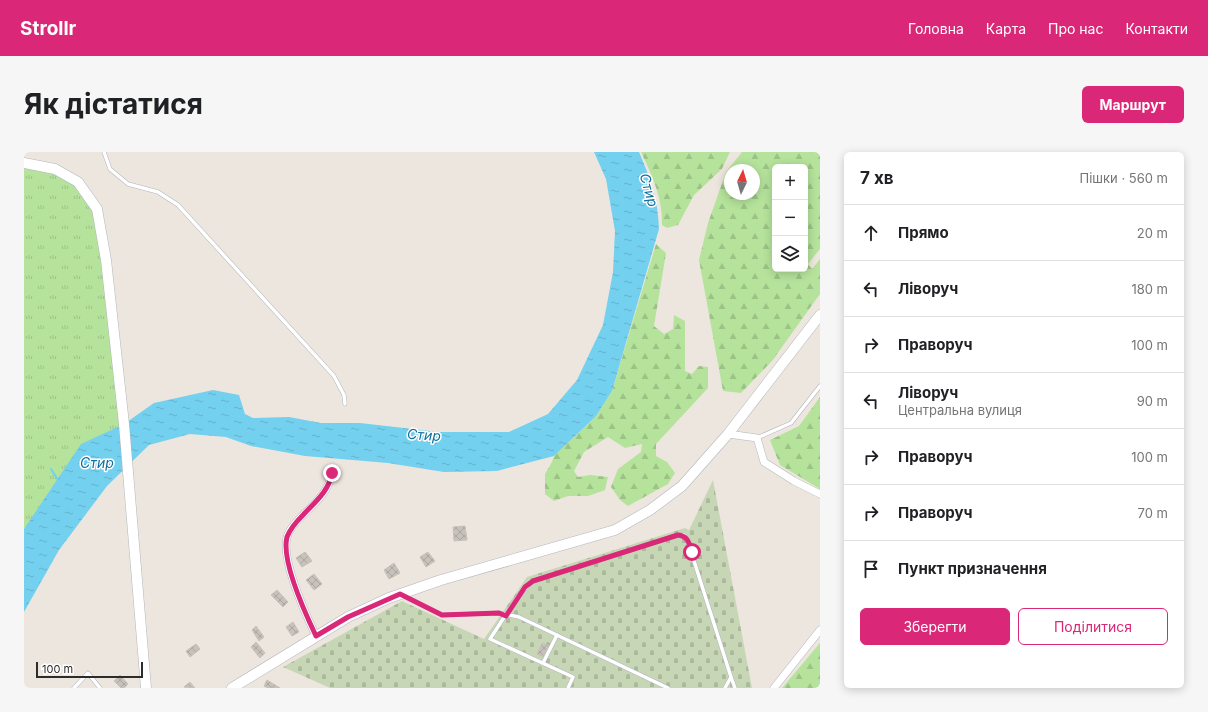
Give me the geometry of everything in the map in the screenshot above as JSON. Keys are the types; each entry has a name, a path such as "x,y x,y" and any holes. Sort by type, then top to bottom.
{"street":[{"path":"24,163 55,169 78,182 97,209 106,260 124,424 146,688"},
{"path":"232,688 348,617 400,594 615,530 650,510 682,486 728,434 820,315"},
{"path":"728,434 757,438 764,462 794,481 820,494"},
{"path":"316,636 298,596 287,553 287,538 296,522 324,494 330,482 332,473"},
{"path":"774,688 820,630"}],"lane":[{"path":"104,152 110,169 128,184 158,192 178,205 334,376 344,395 344,404"},
{"path":"757,438 791,423 820,386"},
{"path":"568,688 574,677 490,639 525,587 533,581 678,535 684,535 687,538 735,688"},
{"path":"400,594 442,615 499,613 506,616 519,618 668,688"},
{"path":"543,663 557,635"},
{"path":"74,688 88,673 100,688"},
{"path":"725,688 731,677"}],"green space":[{"path":"641,152 730,152 722,169 694,195 678,225 667,228 662,225 661,206 653,178"},
{"path":"742,152 820,152 820,249 808,264 812,269 820,259 820,294 772,361 741,393 723,391 699,260 708,223 724,178 724,200 760,200 760,164 732,164"},
{"path":"24,163 78,182 97,209 124,424 24,529"},
{"path":"656,244 666,253 654,326 664,334 673,329 674,315 685,321 685,371 692,374 699,366 708,367 708,388 656,444 656,456 667,462 675,473 668,484 628,506 620,500 611,487 618,469 641,452 642,444 625,448 608,437 584,452 574,471 578,477 590,475 608,477 605,490 588,496 568,496 554,501 545,494 545,474 554,456 596,416 612,391"},
{"path":"820,397 820,489 780,465 770,440 799,426"},
{"path":"713,480 752,688 330,688 283,667 402,601 484,639 527,577 685,528 689,530"},
{"path":"820,643 820,688 782,688"}],"water":[{"name":"Стир","path":"594,152 639,152 653,190 657,208 659,229 612,391 596,416 554,456 497,471 444,472 388,463 305,456 251,446 226,437 190,434 149,445 107,486 59,550 24,612 24,529 81,444 124,424 154,403 213,390 239,395 245,414 253,418 289,417 321,423 360,423 439,432 509,432 548,414 577,380 603,325 613,272 615,231 606,179"}],"building":[{"path":"465,526 467,540 454,541 453,527"},
{"path":"305,552 312,561 302,567 296,558"},
{"path":"428,552 435,561 426,567 420,557"},
{"path":"394,563 400,573 389,579 384,570"},
{"path":"314,574 322,584 314,590 306,580"},
{"path":"277,590 288,602 283,607 271,595"},
{"path":"293,622 299,632 292,636 286,627"},
{"path":"256,626 264,637 259,641 252,630"},
{"path":"256,642 265,653 260,658 251,647"},
{"path":"542,643 549,646 543,657 537,654"},
{"path":"196,644 200,649 190,657 186,651"},
{"path":"120,675 128,684 124,688 121,688 114,681"},
{"path":"267,680 280,688 268,688 264,686"},
{"path":"190,682 195,688 184,687"}],"waterway":[{"path":"51,469 58,480"}],"route":[{"path":"332,473 330,482 324,494 296,522 287,538 287,553 298,596 316,636 348,617 400,594 442,615 499,613 506,616 518,596 525,587 533,581 678,535 684,535 687,538 692,552"}]}
